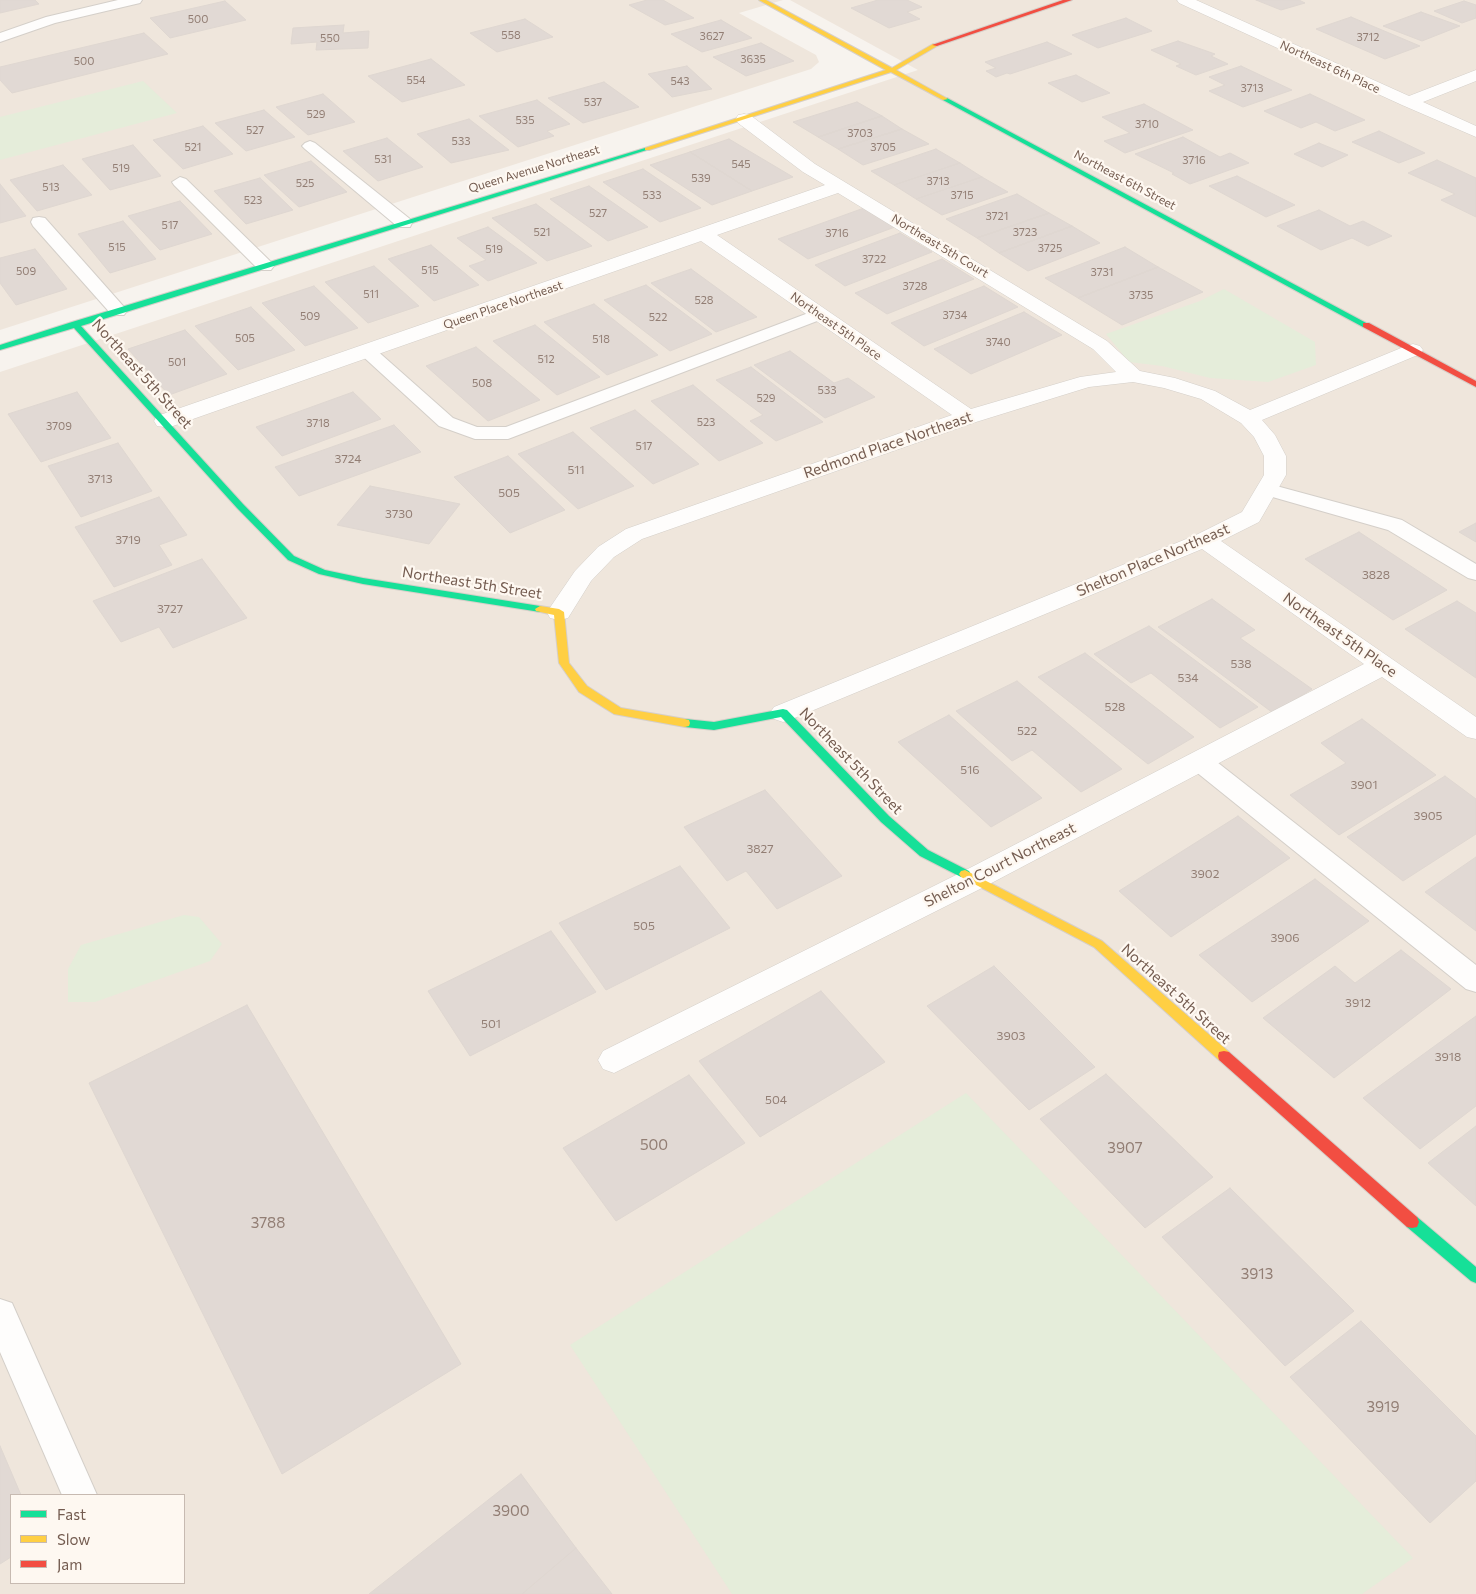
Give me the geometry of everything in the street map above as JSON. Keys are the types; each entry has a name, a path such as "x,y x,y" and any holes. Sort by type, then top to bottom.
{"street":[{"name":"Northeast 6th Street","path":"762,0 1476,384"},
{"name":"Queen Avenue Northeast","path":"0,348 744,119 892,70 932,46 1070,0"},
{"name":"Northeast 6th Place","path":"1184,0 1476,132"},
{"path":"1408,102 1476,75"},
{"name":"Northeast 5th Court","path":"744,119 809,168 1100,345 1133,376"},
{"name":"Queen Place Northeast","path":"165,421 705,235 841,186"},
{"name":"Northeast 5th Place","path":"705,235 968,417"},
{"name":"Northeast 5th Street","path":"75,324 165,421 240,506 291,558 322,572 363,581 559,612 564,663 583,690 618,711 667,721 714,726 783,713 885,819 924,853 972,880 1098,944 1401,1213 1476,1276"},
{"path":"1249,418 1414,350"},
{"name":"Redmond Place Northeast","path":"559,612 584,576 606,552 634,534 968,417 1088,381 1133,376 1168,382 1208,395 1249,418"},
{"name":"Shelton Place Northeast","path":"783,713 1204,540 1251,517 1269,490 1275,475 1275,456 1264,435 1249,418"},
{"name":"Northeast 5th Place","path":"1204,540 1476,730"},
{"name":"Shelton Court Northeast","path":"614,1060 972,880 1383,665"}],"lane":[{"path":"0,38 51,20 135,0"},
{"path":"310,146 404,223"},
{"path":"180,182 265,266"},
{"path":"39,222 118,311"},
{"path":"367,352 446,422 475,433 508,433 819,314"},
{"path":"1269,490 1395,525 1476,573"},
{"path":"1200,761 1476,981"},
{"path":"0,1314 80,1494"}],"shaded area":[{"path":"0,0 783,0 739,13 816,55 819,62 811,69 0,330"},
{"path":"790,0 1476,0 1476,1594 0,1594 0,372 918,70"}],"green space":[{"path":"143,81 177,113 0,160 0,117"},
{"path":"1224,289 1315,342 1316,365 1268,382 1210,378 1162,366 1129,362 1106,334 1200,301"},
{"path":"184,915 199,917 222,944 210,961 95,1002 68,1002 68,969 81,945"},
{"path":"966,1093 1413,1558 1362,1594 732,1594 570,1345"}],"building":[{"path":"0,0 35,0 39,4 0,13"},
{"path":"647,0 663,0 694,18 665,25 629,5"},
{"path":"878,0 907,0 922,7 907,12 920,19 889,28 851,8"},
{"path":"1256,0 1299,0 1305,3 1281,10"},
{"path":"225,1 246,20 170,38 150,18"},
{"path":"1464,1 1476,5 1476,18 1462,23 1434,11"},
{"path":"1421,12 1460,26 1422,41 1383,26"},
{"path":"1351,17 1420,46 1385,59 1316,29"},
{"path":"1126,18 1152,31 1098,48 1072,35"},
{"path":"525,19 553,37 497,52 470,33"},
{"path":"721,20 752,38 702,52 671,34"},
{"path":"344,25 343,33 369,31 368,48 316,50 317,42 291,44 293,28"},
{"path":"144,33 168,54 12,93 0,80 0,67"},
{"path":"1178,41 1215,54 1211,56 1228,64 1196,75 1176,66 1181,64 1151,50"},
{"path":"1047,42 1072,54 996,77 986,71 996,68 985,62"},
{"path":"761,43 794,61 746,76 713,57"},
{"path":"431,59 465,85 402,102 368,76"},
{"path":"687,66 712,89 672,97 648,74"},
{"path":"1241,66 1292,90 1243,107 1209,91 1225,85 1209,77"},
{"path":"1076,75 1110,93 1082,102 1048,83"},
{"path":"604,82 639,107 583,123 548,98"},
{"path":"323,94 355,122 308,135 276,107"},
{"path":"1310,94 1365,120 1335,131 1316,122 1301,128 1264,111"},
{"path":"537,100 570,124 547,131 554,136 518,147 479,116"},
{"path":"857,102 882,116 818,137 793,122"},
{"path":"1144,104 1193,130 1125,153 1104,141 1130,133 1102,117"},
{"path":"264,110 295,137 246,151 215,123"},
{"path":"882,116 902,129 838,149 818,137"},
{"path":"469,119 509,150 451,163 417,134"},
{"path":"203,126 233,154 183,169 153,140"},
{"path":"902,129 929,144 863,165 838,149"},
{"path":"1379,131 1425,153 1399,163 1352,142"},
{"path":"1183,137 1220,157 1230,153 1249,163 1190,184 1172,174 1174,173 1135,154"},
{"path":"387,138 423,167 378,181 343,151"},
{"path":"729,139 793,177 752,191 690,152"},
{"path":"1319,143 1348,155 1322,167 1294,154"},
{"path":"133,145 161,176 110,190 82,159"},
{"path":"936,149 960,163 894,185 871,171"},
{"path":"690,152 752,191 712,205 650,165"},
{"path":"1437,160 1476,178 1476,217 1441,200 1455,194 1408,173"},
{"path":"311,161 347,192 299,207 264,175"},
{"path":"960,163 982,177 916,199 894,185"},
{"path":"63,165 92,195 37,211 10,180"},
{"path":"643,169 701,208 660,222 603,182"},
{"path":"1237,176 1295,205 1266,217 1209,186"},
{"path":"982,177 1008,192 942,215 916,199"},
{"path":"260,178 293,210 246,224 214,191"},
{"path":"0,184 26,216 0,223"},
{"path":"589,186 648,227 608,241 550,199"},
{"path":"1017,194 1049,213 977,238 946,219"},
{"path":"180,201 212,234 160,250 128,216"},
{"path":"536,204 592,246 547,261 492,218"},
{"path":"864,208 895,227 808,259 778,239"},
{"path":"1319,210 1350,226 1363,221 1392,236 1368,246 1352,238 1321,250 1277,226"},
{"path":"1049,213 1072,226 999,253 977,238"},
{"path":"123,221 156,259 110,273 78,234"},
{"path":"1072,226 1100,243 1028,271 999,253"},
{"path":"488,227 537,263 488,281 469,266 486,260 457,238"},
{"path":"900,233 932,252 845,286 815,265"},
{"path":"431,245 479,285 434,301 388,259"},
{"path":"1125,247 1158,267 1078,298 1045,278"},
{"path":"35,249 67,289 16,305 0,283 0,258"},
{"path":"942,259 974,279 887,314 855,293"},
{"path":"374,266 419,306 368,323 325,282"},
{"path":"1158,267 1203,292 1122,325 1078,298"},
{"path":"691,269 757,317 716,332 651,283"},
{"path":"646,285 712,334 670,351 604,300"},
{"path":"314,286 358,328 305,346 262,303"},
{"path":"984,286 1018,307 924,346 891,323"},
{"path":"594,304 658,355 607,375 544,322"},
{"path":"251,307 295,350 238,370 195,326"},
{"path":"1024,312 1062,335 971,374 934,349"},
{"path":"535,325 600,377 557,395 493,341"},
{"path":"185,330 227,374 169,395 128,349"},
{"path":"476,347 540,400 488,421 426,366"},
{"path":"790,351 834,383 848,378 875,397 825,418 754,365"},
{"path":"751,367 823,422 776,441 750,421 763,415 716,380"},
{"path":"693,385 763,443 719,461 651,401"},
{"path":"77,392 111,438 41,462 8,414"},
{"path":"353,392 381,419 282,456 256,427"},
{"path":"635,410 699,464 653,484 590,428"},
{"path":"394,425 421,452 299,496 275,467"},
{"path":"573,432 634,486 578,509 518,454"},
{"path":"118,443 152,491 81,517 48,466"},
{"path":"508,456 565,510 510,533 454,477"},
{"path":"370,486 460,504 429,544 337,525"},
{"path":"159,497 187,535 159,545 172,565 114,587 75,527"},
{"path":"1476,523 1476,542 1459,532"},
{"path":"1359,532 1447,590 1393,620 1305,559"},
{"path":"202,559 247,618 173,648 159,627 121,642 93,601"},
{"path":"1212,599 1255,630 1240,638 1312,689 1273,713 1158,627"},
{"path":"1457,601 1476,613 1476,678 1405,629"},
{"path":"1149,626 1258,707 1220,728 1151,673 1131,683 1094,654"},
{"path":"1085,653 1194,737 1148,764 1038,677"},
{"path":"1017,681 1122,769 1081,792 1032,750 1012,761 956,711"},
{"path":"949,715 1042,798 991,827 898,742"},
{"path":"1362,719 1436,775 1339,835 1290,795 1346,763 1321,743"},
{"path":"1445,776 1476,799 1476,834 1403,881 1347,837"},
{"path":"765,790 842,876 777,909 746,871 727,881 684,827"},
{"path":"1238,816 1290,858 1171,937 1119,891"},
{"path":"1476,857 1476,931 1425,892"},
{"path":"680,866 730,928 606,990 559,923"},
{"path":"1315,879 1369,921 1252,1002 1199,955"},
{"path":"551,931 596,992 470,1056 428,991"},
{"path":"1401,950 1451,989 1334,1078 1263,1018 1335,966 1355,983"},
{"path":"994,966 1095,1067 1029,1110 927,1006"},
{"path":"821,991 885,1062 760,1137 699,1061"},
{"path":"247,1005 461,1364 282,1474 89,1083"},
{"path":"1476,1016 1476,1106 1420,1149 1363,1098"},
{"path":"1106,1074 1213,1177 1145,1228 1040,1119"},
{"path":"689,1075 745,1143 616,1221 563,1148"},
{"path":"1476,1126 1476,1206 1428,1163"},
{"path":"1230,1188 1354,1311 1285,1366 1162,1237"},
{"path":"1361,1321 1476,1436 1476,1481 1430,1523 1290,1377"},
{"path":"0,1446 21,1494 10,1494 10,1558 0,1564"},
{"path":"521,1474 576,1548 522,1594 369,1594"},
{"path":"576,1548 612,1594 522,1594"}],"traffic: fast":[{"path":"945,99 1366,325"},
{"path":"0,348 647,149"},
{"path":"75,324 240,506 291,558 322,572 363,581 540,609"},
{"path":"685,723 714,726 783,713 885,819 924,853 965,874"},
{"path":"1412,1222 1476,1276"}],"traffic: slow":[{"path":"762,0 945,99"},
{"path":"647,149 892,70 935,45"},
{"path":"540,609 559,612 564,663 583,689 618,711 685,723"},
{"path":"965,874 1098,944 1224,1056"}],"traffic: jam":[{"path":"935,45 1069,0"},
{"path":"1366,325 1476,384"},
{"path":"1224,1056 1412,1222"}]}
